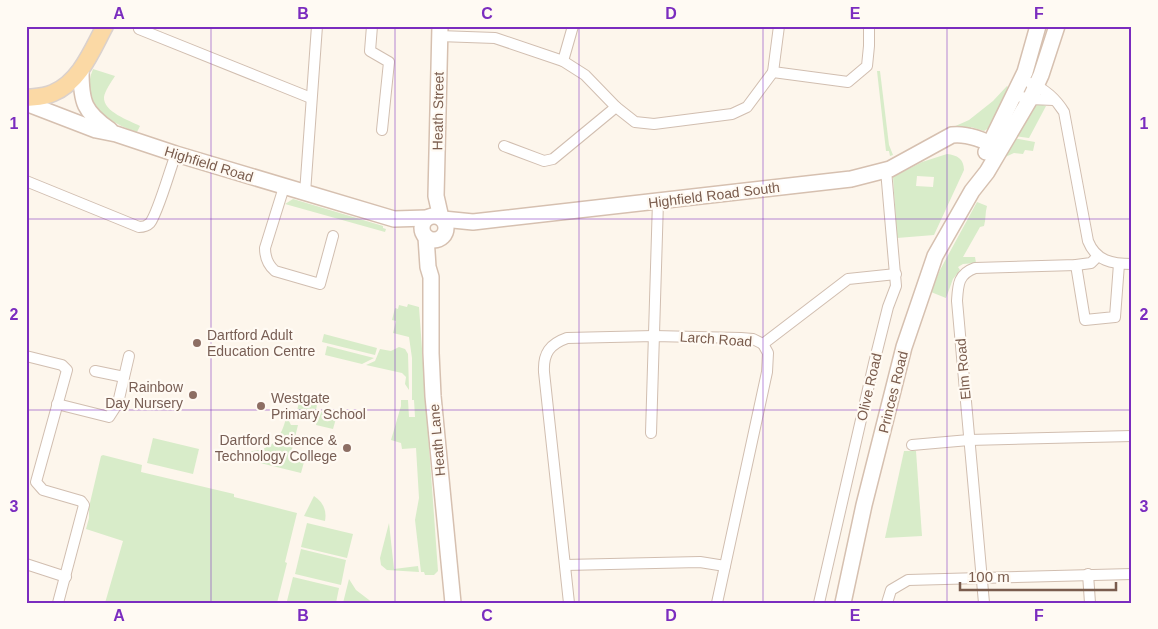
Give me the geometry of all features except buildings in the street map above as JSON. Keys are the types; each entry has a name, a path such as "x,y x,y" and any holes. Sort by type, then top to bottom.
{"main road":[{"path":"26,100 55,93 65,86 80,71 105,26"}],"street":[{"path":"305,193 317,26"},
{"path":"372,26 370,51 389,62 382,130"},
{"path":"564,61 573,26"},
{"path":"439,31 495,38 564,61 585,75 616,107 635,122 654,124 732,114 747,108 773,72 779,26"},
{"path":"773,72 848,82 867,66 870,46 869,26"},
{"name":"Princes Road","path":"843,603 864,505 904,347 935,256 972,191 982,180 1014,95 1032,54 1038,26"},
{"name":"Princes Road","path":"992,152 1033,92 1057,26"},
{"path":"139,29 311,98"},
{"name":"Heath Street","path":"435,218 439,31"},
{"path":"80,71 82,96 85,105 95,119 116,134"},
{"path":"1022,80 1033,92 1054,100"},
{"path":"1014,95 1033,92 1050,95 1059,104 1064,112 1088,241 1098,256 1108,262 1132,264"},
{"name":"Highfield Road","path":"26,100 34,106 96,130 116,134 284,187 394,218 425,236"},
{"path":"504,146 544,161 553,159 616,107"},
{"name":"Highfield Road South","path":"435,218 473,222 851,179 886,170 947,138 992,152"},
{"path":"26,181 139,227 148,225 155,213 176,154"},
{"name":"Olive Road","path":"819,603 874,362 888,307 896,286 886,170"},
{"path":"284,187 265,248 266,258 275,271 320,284"},
{"path":"651,433 658,201"},
{"name":"Highfield Road","path":"394,218 435,218"},
{"path":"435,218 446,227 443,236 434,240 425,236 422,228 435,218"},
{"name":"Highfield Road South","path":"443,236 449,235 473,222"},
{"path":"317,294 333,236"},
{"name":"Heath Lane","path":"425,236 428,267 431,277"},
{"name":"Heath Lane","path":"443,236 431,277 431,344 433,396 453,603"},
{"name":"Elm Road","path":"984,603 957,288 961,278 967,271 975,268 1076,265 1091,263 1098,256"},
{"path":"1076,265 1085,320 1115,317 1119,264"},
{"name":"Larch Road","path":"565,566 544,372 544,362 548,350 556,342 567,338 654,336 753,339 763,344 848,279 896,274"},
{"path":"717,603 767,372 768,353 763,344"},
{"path":"26,356 62,365 67,370 56,404 36,482 43,490 81,500 84,505 58,603"},
{"path":"56,404 109,417 118,402 129,356"},
{"path":"95,371 124,377"},
{"path":"912,445 969,440 1132,436"},
{"path":"569,603 565,566 700,562 725,566"},
{"path":"26,564 66,577"},
{"path":"1088,574 1090,603"},
{"path":"887,603 891,590 908,580 1132,574"}],"green space":[{"path":"93,69 115,76 108,86 104,97 105,102 112,111 140,126 137,132 116,123 99,110 93,101 90,91"},
{"path":"877,71 880,71 889,145 893,155 890,156 889,151 886,151"},
{"path":"1007,86 989,128 984,131 971,127 969,132 951,128 969,120 993,101"},
{"path":"1039,104 1046,106 1029,138 1015,136 1032,108"},
{"path":"1014,138 1035,142 1033,151 1025,150 1023,154 1014,153 1003,158"},
{"path":"947,154 961,160 964,170 934,235 897,238 893,177 922,162","holes":["917,176 934,177 933,187 916,186"]},
{"path":"293,199 383,226 386,229 385,232 285,204"},
{"path":"977,202 987,206 984,226 980,227 963,257 975,257 976,263 963,264 958,267 960,270 953,279 946,298 931,292 940,270"},
{"path":"408,304 419,307 438,571 434,575 425,575 424,572 421,572 415,520 419,498 416,448 402,449 401,443 391,440 401,400 408,400 409,417 415,417 414,400 412,400 412,358 409,337 393,333 396,321 392,320 395,308 398,309 399,305 407,307"},
{"path":"324,334 377,348 375,355 322,342"},
{"path":"327,346 374,358 362,364 325,355"},
{"path":"399,347 405,349 408,354 409,390 405,384 406,377 402,373 366,365 375,361 380,349 391,351"},
{"path":"300,398 303,399 302,402 317,405 314,419 296,415"},
{"path":"319,411 337,415 333,429 316,425"},
{"path":"286,418 291,425 298,425 290,457 304,462 301,473 244,459 246,451 261,449 273,443 281,433"},
{"path":"153,438 199,449 193,474 147,463"},
{"path":"904,451 916,451 922,536 885,538"},
{"path":"101,456 142,465 141,472 234,494 234,497 297,513 277,603 105,603 123,541 86,529 89,507"},
{"path":"314,496 324,507 325,521 304,516"},
{"path":"307,523 353,534 347,558 301,547"},
{"path":"389,523 394,569 418,566 419,572 387,570 381,565 380,558"},
{"path":"301,549 346,560 341,585 295,574"},
{"path":"293,577 339,588 336,603 287,601"},
{"path":"349,579 356,590 373,603 343,603"}],"place":[{"name":"Dartford Adult Education Centre","path":"197,343"},
{"name":"Rainbow Day Nursery","path":"193,395"},
{"name":"Westgate Primary School","path":"261,406"},
{"name":"Dartford Science & Technology College","path":"347,448"}]}
